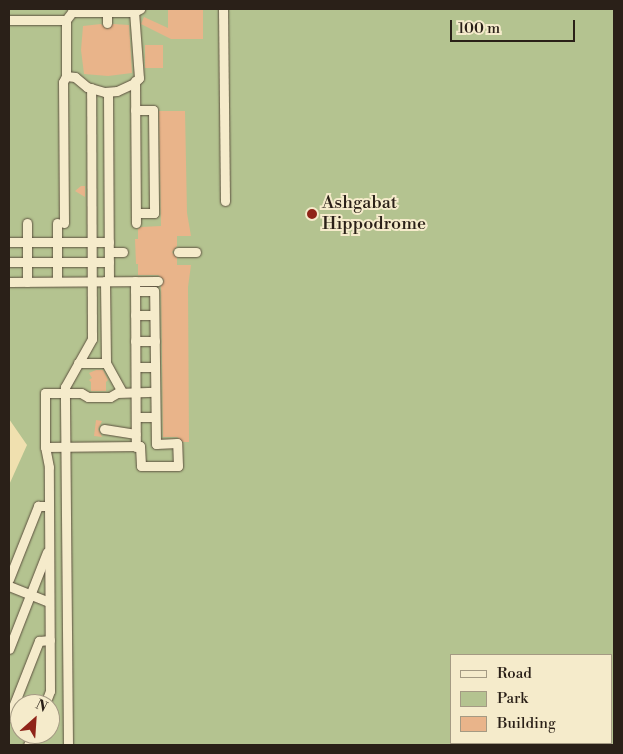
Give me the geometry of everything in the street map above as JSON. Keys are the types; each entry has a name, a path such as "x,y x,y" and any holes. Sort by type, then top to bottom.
{"lane":[{"path":"223,9 225,201"},
{"path":"107,23 113,11"},
{"path":"58,282 57,242 61,223 66,20 72,12 137,11 138,78 135,81 123,89 108,92 91,88 76,76 66,76"},
{"path":"9,20 66,20"},
{"path":"135,81 136,218 154,214 153,110 136,110"},
{"path":"68,745 65,387 92,339 91,88"},
{"path":"108,92 109,262 106,363 122,392"},
{"path":"136,136 153,136"},
{"path":"136,162 153,162"},
{"path":"136,188 153,188"},
{"path":"27,223 27,282"},
{"path":"9,242 109,242"},
{"path":"109,252 123,252"},
{"path":"178,252 196,252"},
{"path":"9,262 109,262"},
{"path":"9,282 107,281 154,291 156,444 177,444 178,466 140,466 140,446 45,447"},
{"path":"135,286 158,281"},
{"path":"135,286 136,446"},
{"path":"135,316 154,315"},
{"path":"92,339 106,339"},
{"path":"135,341 155,341"},
{"path":"78,364 106,363"},
{"path":"136,367 155,366"},
{"path":"49,694 49,467 45,447 45,393 81,393 88,397 110,397 122,392 155,392"},
{"path":"136,417 155,417"},
{"path":"104,428 136,434"},
{"path":"49,467 66,467"},
{"path":"9,579 38,506 49,506"},
{"path":"9,649 49,547"},
{"path":"9,586 49,602"},
{"path":"9,718 39,641 50,640"}],"green space":[{"name":"Ashgabat Hippodrome","path":"9,9 614,9 614,745 9,745 9,485 27,445 9,419"}],"building":[{"path":"168,9 203,9 203,39 171,39 141,24 144,17 168,28"},
{"path":"101,24 107,29 113,24 129,25 132,73 108,76 84,74 81,50 83,26"},
{"path":"145,45 163,45 163,68 145,68"},
{"path":"159,111 185,111 187,213 191,236 177,236 177,246 172,252 177,258 177,265 191,265 188,287 189,442 183,442 177,437 163,437 161,286 164,280 158,275 138,275 138,264 136,264 135,239 138,239 138,229 141,227 161,226"},
{"path":"81,186 85,186 85,197 75,191"},
{"path":"103,370 108,380 106,382 106,391 91,391 91,382 89,380 92,378 89,373"},
{"path":"96,420 102,421 98,429 102,437 94,436"}],"place":[{"name":"Ashgabat Hippodrome","path":"312,214"}]}
